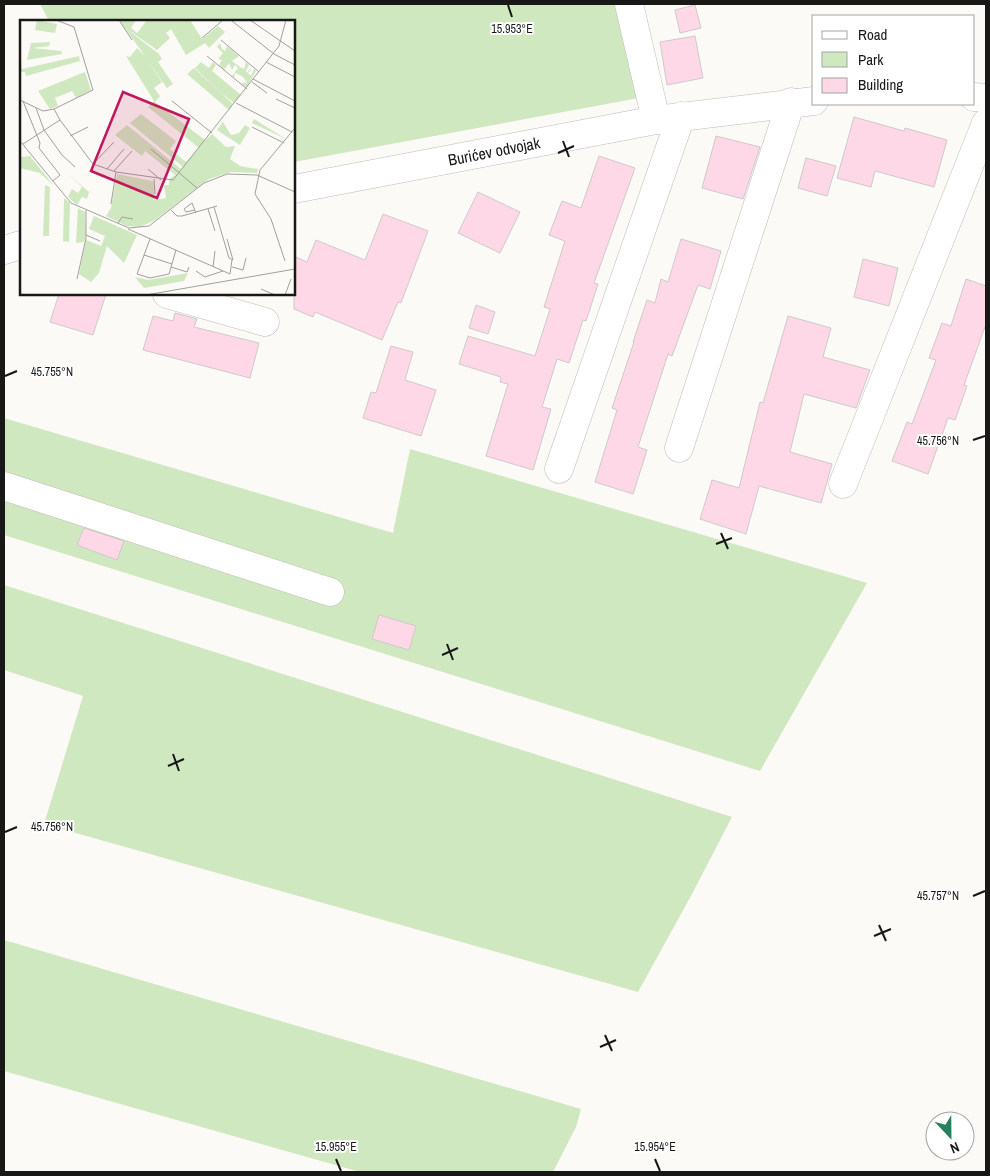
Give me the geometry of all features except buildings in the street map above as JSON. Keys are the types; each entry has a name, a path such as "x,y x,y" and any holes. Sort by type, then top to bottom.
{"street":[{"path":"559,469 669,118 629,4"},
{"path":"679,448 803,102"},
{"name":"Burićev odvojak","path":"295,189 669,118 803,102"},
{"path":"843,484 986,124"},
{"path":"4,250 20,245"},
{"path":"170,295 265,322"},
{"path":"4,486 330,592"}],"green space":[{"path":"40,4 617,4 639,98 295,162 295,20 48,20"},
{"path":"4,418 393,533 410,449 867,583 760,771 4,535"},
{"path":"4,585 732,817 638,992 44,824 83,696 4,670"},
{"path":"4,940 581,1109 576,1127 553,1172 360,1172 4,1071"}]}
